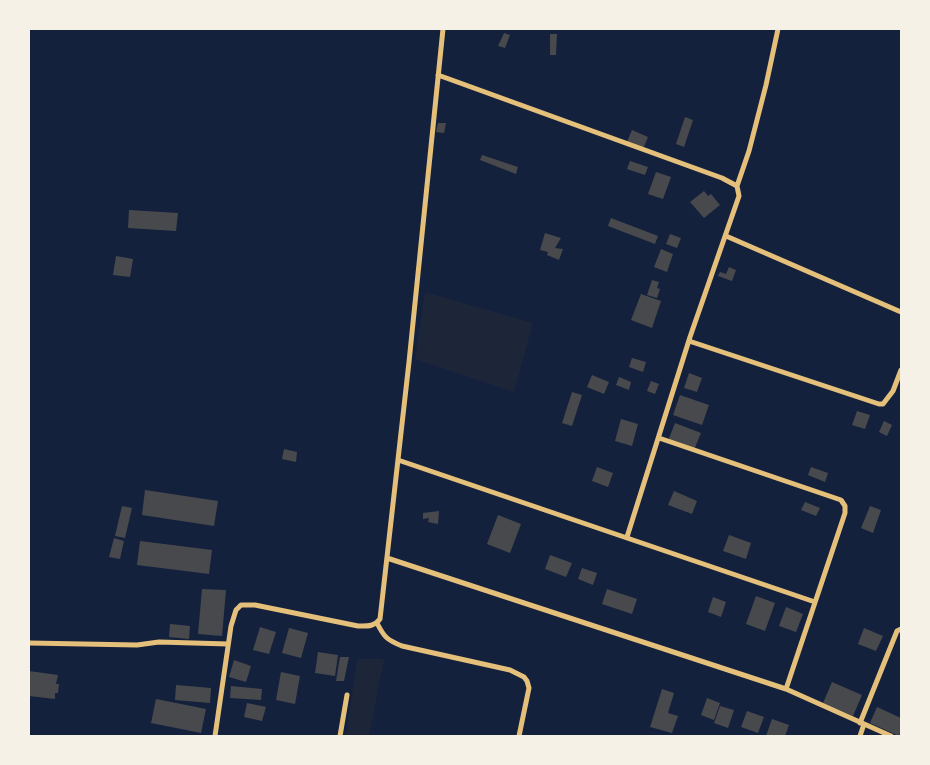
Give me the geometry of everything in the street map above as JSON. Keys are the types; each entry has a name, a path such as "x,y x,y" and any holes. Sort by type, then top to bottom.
{"street":[{"path":"215,736 230,626 236,610 241,605 358,626 371,626 377,623 380,618 443,29"},
{"path":"627,537 689,340 740,196 737,186 749,151 778,29"},
{"path":"438,75 722,178 737,186"},
{"path":"726,236 901,312"},
{"path":"689,340 879,404 883,404 890,397 901,370"},
{"path":"659,438 841,500 845,506 845,514 786,690"},
{"path":"398,460 815,602"},
{"path":"387,558 786,690 891,736"},
{"path":"377,623 383,635 390,641 402,646 510,670 524,677 529,688 519,736"},
{"path":"860,736 862,724 897,631 901,628"},
{"path":"29,643 137,645 158,642 228,644"},
{"path":"340,736 347,695"}],"shaded area":[{"path":"425,292 533,323 514,392 415,359"},
{"path":"357,659 384,659 369,736 346,736"}],"building":[{"path":"504,33 510,35 505,48 498,46"},
{"path":"550,34 557,34 556,55 550,55"},
{"path":"685,117 693,120 684,147 676,144"},
{"path":"438,123 446,123 444,133 436,132"},
{"path":"632,130 648,137 643,149 627,142"},
{"path":"482,155 518,167 516,174 480,160"},
{"path":"630,161 648,167 645,175 627,169"},
{"path":"656,172 671,177 663,199 648,194"},
{"path":"704,191 708,196 711,194 720,205 704,218 690,202"},
{"path":"129,210 178,213 176,231 128,228"},
{"path":"611,218 658,236 655,244 608,226"},
{"path":"545,233 561,238 555,248 563,249 559,260 547,255 548,252 540,250"},
{"path":"670,234 681,238 677,248 666,244"},
{"path":"661,249 673,254 667,272 654,267"},
{"path":"116,256 133,259 130,277 113,275"},
{"path":"729,267 736,270 732,281 718,276 720,272 726,274"},
{"path":"652,280 659,282 657,288 660,289 657,298 647,295"},
{"path":"641,294 661,301 652,328 631,320"},
{"path":"632,358 646,362 643,372 629,367"},
{"path":"689,373 702,378 697,392 684,388"},
{"path":"592,375 609,382 604,394 587,387"},
{"path":"619,377 631,382 629,390 616,385"},
{"path":"651,381 659,384 655,394 647,391"},
{"path":"572,392 582,395 572,426 562,423"},
{"path":"680,395 709,405 702,425 673,415"},
{"path":"857,411 870,415 865,429 852,425"},
{"path":"621,419 638,424 632,446 615,441"},
{"path":"884,421 892,425 887,436 879,432"},
{"path":"675,423 701,433 694,450 668,441"},
{"path":"284,449 297,452 296,462 282,459"},
{"path":"597,467 613,473 608,487 592,481"},
{"path":"811,467 828,473 825,482 808,475"},
{"path":"145,490 218,501 214,526 142,515"},
{"path":"674,491 697,501 692,514 668,505"},
{"path":"805,502 820,508 816,516 801,510"},
{"path":"122,506 132,508 125,538 115,536"},
{"path":"870,506 881,510 873,533 861,528"},
{"path":"439,511 438,524 428,522 429,518 423,519 423,513"},
{"path":"498,515 521,524 510,553 487,544"},
{"path":"729,535 751,543 746,559 723,551"},
{"path":"114,538 124,541 120,559 109,557"},
{"path":"140,541 212,550 209,574 137,565"},
{"path":"550,555 572,563 566,577 545,569"},
{"path":"582,568 597,573 593,585 578,579"},
{"path":"202,589 226,590 222,636 198,634"},
{"path":"607,589 637,599 632,614 602,604"},
{"path":"756,596 775,603 765,631 746,624"},
{"path":"713,597 726,602 721,617 708,612"},
{"path":"786,607 803,614 796,632 779,626"},
{"path":"170,624 190,626 189,639 169,637"},
{"path":"260,627 276,632 269,654 253,650"},
{"path":"289,628 308,633 301,658 282,653"},
{"path":"864,628 883,636 876,651 858,644"},
{"path":"318,652 338,655 335,676 315,673"},
{"path":"340,657 349,657 344,681 336,681"},
{"path":"234,660 251,666 246,682 229,677"},
{"path":"29,671 58,675 56,684 59,684 58,693 55,693 55,699 29,696"},
{"path":"281,672 300,676 295,704 276,700"},
{"path":"832,682 862,695 853,716 823,703"},
{"path":"176,685 211,688 210,703 175,700"},
{"path":"231,686 262,689 261,700 230,698"},
{"path":"662,689 674,693 668,713 678,716 672,733 650,727"},
{"path":"707,698 720,703 714,720 701,715"},
{"path":"156,699 206,709 201,733 151,723"},
{"path":"247,703 266,707 262,721 244,717"},
{"path":"720,706 734,710 728,728 714,723"},
{"path":"877,707 901,718 899,736 870,723"},
{"path":"747,711 764,717 758,733 741,727"},
{"path":"772,719 789,725 785,736 766,736"}]}
